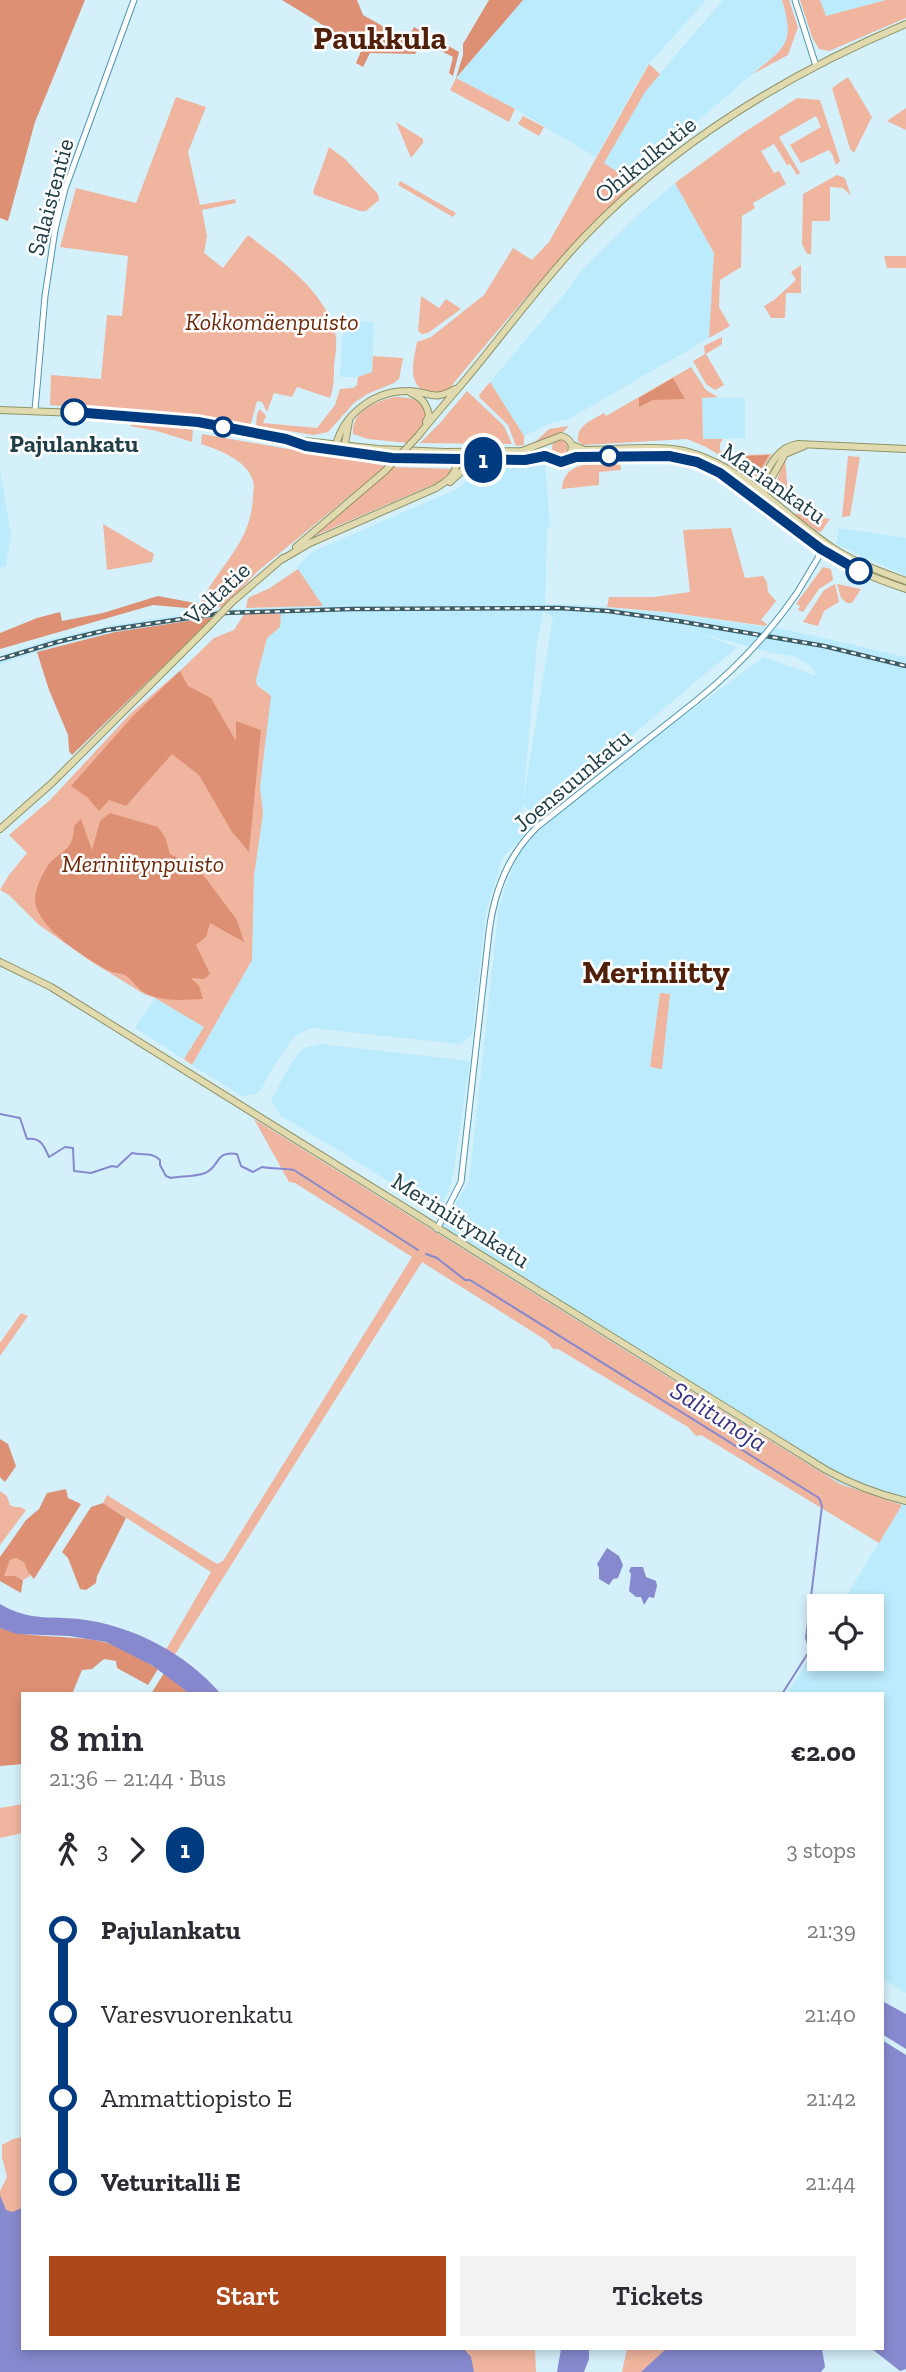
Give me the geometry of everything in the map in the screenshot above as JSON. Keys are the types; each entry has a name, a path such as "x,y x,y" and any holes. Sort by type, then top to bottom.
{"main road":[{"name":"Ohikulkutie","path":"460,386 533,294 606,216 654,172 715,126 816,66 906,24"},
{"path":"326,442 339,436 349,419 375,397 406,391 438,397 460,386"},
{"name":"Valtatie","path":"0,829 52,783 232,602 385,471 420,435 460,386"},
{"path":"406,391 439,404 447,401"},
{"path":"420,397 427,405 429,415 420,435"},
{"path":"0,410 128,415 198,422 286,439 326,442 340,448 356,446 445,452 522,451 561,436 568,439 572,445 572,453 568,459 558,461 542,456 525,460 453,461 392,458 340,448 306,446 286,439"},
{"path":"340,448 347,436 349,419"},
{"path":"339,436 340,448"},
{"path":"347,436 356,446"},
{"path":"549,441 546,449 550,457"},
{"name":"Mariankatu","path":"572,445 585,450 685,451 718,464 824,541 863,565 906,581"},
{"path":"760,493 782,449 792,445 906,449"},
{"path":"436,488 455,472 453,461 445,452"},
{"name":"Mariankatu","path":"568,459 580,456 669,456 691,460 720,473 821,549 866,575 906,589"},
{"path":"281,560 310,543 455,480 474,460"},
{"name":"Meriniitynkatu","path":"0,962 51,987 826,1470 846,1481 906,1501"}],"street":[{"name":"Salaistentie","path":"35,410 45,296 57,220 81,142 134,0"},
{"path":"795,0 816,66"},
{"name":"Joensuunkatu","path":"438,1229 461,1182 490,921 504,874 516,851 537,827 696,701 754,650 797,593 818,558 824,541"}],"shaded area":[{"path":"523,0 706,0 646,67 596,157 456,78"},
{"path":"723,0 782,0 790,31 782,49 629,179 603,163 645,91"},
{"path":"820,0 886,0 825,16"},
{"path":"675,183 714,253 709,338 567,420 553,422 524,436 490,382 568,290 580,272"},
{"path":"344,320 374,322 372,372 358,377 340,377"},
{"path":"702,398 745,398 745,438 703,439"},
{"path":"545,465 550,526 547,528 545,604 669,613 793,631 906,657 906,1993 884,1979 884,1692 788,1692 807,1662 807,1671 884,1671 884,1594 847,1594 902,1505 840,1484 437,1233 469,1182 499,907 515,859 536,833 571,803 764,657 816,676 812,667 794,656 772,653 693,631 656,626 700,633 737,647 537,815 523,805 521,820 531,827 503,857 486,911 472,1035 460,1044 311,1028 295,1036 256,1094 242,1096 192,1065 252,960 254,876 263,813 260,787 268,692 257,685 256,680 267,638 280,627 281,614 245,613 115,632 55,646 0,664 0,656 53,639 114,625 213,610 322,606 296,567 314,551 457,489 465,482 504,468","holes":["543,611 553,617 523,802 537,643"]},
{"path":"0,471 11,535 6,566 0,568"},
{"path":"839,528 906,538 906,576 836,544"},
{"path":"155,998 205,1027 184,1059 135,1028"},
{"path":"320,1044 470,1061 454,1169 449,1191 440,1206 420,1200 280,1115 271,1100 292,1062 304,1048"}],"green space":[{"path":"0,0 85,0 35,122 8,221 0,218"},
{"path":"282,0 357,0 363,15 407,40 414,27 459,52 453,76 449,73 453,57 422,41 415,54 370,53 363,67 356,63 362,49"},
{"path":"489,0 523,0 456,78 463,55 463,44"},
{"path":"782,0 789,0 798,27 788,55 753,74 785,43 788,26"},
{"path":"800,0 820,0 826,16 886,0 906,0 906,18 829,51 819,49 812,37"},
{"path":"649,64 660,74 645,92 604,163 636,184 561,258 448,390 433,393 420,388 413,370 417,342 431,337 484,295 513,248 532,260 549,242"},
{"path":"848,77 872,117 854,153 850,149 832,88"},
{"path":"456,78 515,109 509,122 450,90"},
{"name":"Kokkomäenpuisto","path":"176,97 206,107 188,152 200,205 235,199 236,203 202,210 207,236 204,253 223,268 248,235 314,292 332,322 336,338 334,382 330,398 297,387 292,397 274,393 267,412 262,402 257,401 247,428 182,417 50,405 51,375 101,379 107,315 122,316 128,256 60,247 76,188 136,203"},
{"path":"797,98 820,100 840,161 836,165 829,150 801,163 790,145 821,127 816,116 779,137 800,173 797,175 774,144 761,151 774,173 779,171 786,184 753,203 755,208 742,216 741,267 720,280 719,307 730,326 709,338 714,253 675,183 743,133"},
{"path":"906,108 906,130 887,121"},
{"path":"523,116 544,127 539,136 518,124"},
{"path":"396,122 423,139 423,143 411,158"},
{"path":"329,147 345,159 378,194 379,200 366,211 315,195 313,192"},
{"path":"837,175 845,178 851,196 843,188 830,187 830,221 812,221 811,254 807,254 802,244 803,194"},
{"path":"400,181 456,213 453,217 398,185"},
{"path":"884,256 906,256 906,268 887,268"},
{"path":"801,265 801,293 786,293 785,318 771,318 764,306 796,280 791,272"},
{"path":"421,296 439,308 446,299 461,309 428,333 422,334 418,331"},
{"path":"722,337 722,344 706,354 724,385 715,390 706,384 693,361 705,354 704,346"},
{"path":"373,356 403,358 399,379 354,403 328,432 314,435 256,426 260,409 266,416 263,423 317,428 335,405 340,389 353,388 357,385 358,377 372,372"},
{"path":"691,367 706,390 718,397 702,398 703,439 723,439 720,451 724,452 724,456 772,454 757,478 706,447 687,439 583,445 578,441 582,427 590,421 604,413 606,416"},
{"path":"673,378 685,399 653,400 639,407 639,398"},
{"path":"490,382 524,436 524,445 516,446 508,425 480,398 479,395"},
{"path":"467,391 504,426 512,444 420,443 440,423"},
{"path":"395,397 417,401 426,413 427,419 408,443 368,439 353,434 353,426 360,413 373,404"},
{"path":"132,422 193,429 192,442 130,426"},
{"path":"569,426 562,433 533,444 549,429"},
{"path":"202,434 386,466 258,571 224,607 198,609 246,530 254,487 250,474 239,462 201,444"},
{"path":"557,440 563,440 568,448 566,454 557,456 552,451 552,445"},
{"path":"769,455 757,475 726,457"},
{"path":"848,456 860,457 850,516 842,517"},
{"path":"785,458 789,506 775,496 773,491"},
{"path":"620,462 621,470 599,472 599,485 562,489 564,480 575,468 593,463"},
{"path":"394,467 453,469 449,476 439,482 312,537"},
{"path":"792,513 830,519 821,532"},
{"path":"103,524 154,554 152,562 107,570"},
{"path":"731,528 745,578 763,576 768,592 776,601 761,620 767,624 765,626 607,607 609,597 654,597 690,592 683,530"},
{"path":"823,567 831,569 833,580 819,589 803,612 798,610 800,606 796,604"},
{"path":"298,569 323,606 246,608 248,598 270,588"},
{"path":"835,584 839,602 824,611 818,626 803,622 824,590"},
{"path":"837,584 861,589 852,603 847,603 841,598"},
{"path":"158,596 200,604 198,609 153,605 0,649 0,633 37,618 60,612 62,621 103,613"},
{"name":"Meriniitynpuisto","path":"245,613 281,614 280,627 267,638 256,680 257,685 271,696 260,787 263,813 254,876 252,960 192,1065 184,1059 204,1027 92,962 39,925 9,895 0,890 27,853 9,835 51,799 131,713 214,638 234,630"},
{"path":"214,617 72,755 69,751 68,735 37,652 115,632"},
{"path":"180,671 188,686 211,698 236,741 236,721 261,730 249,852 232,832 199,775 172,754 126,806 109,800 99,811 87,797 71,786 133,716"},
{"path":"110,813 158,827 165,837 170,854 186,862 189,872 195,864 237,920 244,942 210,923 206,937 196,945 210,974 204,979 191,978 199,986 203,999 166,999 145,993 125,975 109,971 64,941 37,910 36,890 44,871 70,845 74,826 81,819 92,850 100,821"},
{"path":"660,993 670,994 662,1069 650,1067"},
{"path":"254,1119 840,1484 902,1505 879,1543 701,1435 696,1436 688,1427 558,1349 553,1349 547,1341 422,1262 172,1659 164,1653 211,1572 103,1503 107,1495 217,1564 223,1561 412,1257 295,1183 289,1182"},
{"path":"21,1313 28,1316 0,1356 0,1343"},
{"path":"0,1439 8,1444 16,1466 5,1482 0,1477"},
{"path":"66,1489 68,1498 81,1504 34,1579 24,1562 16,1558 10,1560 4,1576 15,1576 23,1580 21,1593 0,1581 0,1557 26,1520 39,1509 47,1493"},
{"path":"0,1491 7,1496 10,1505 26,1510 0,1545"},
{"path":"103,1503 126,1518 96,1583 86,1590 80,1589 68,1558 62,1552 91,1507"},
{"path":"16,1558 24,1561 30,1576 23,1580 15,1576 3,1576 10,1560"},
{"path":"0,1628 25,1634 104,1642 125,1650 158,1669 148,1685 117,1668 116,1661 104,1659 92,1669 82,1670 73,1692 21,1692 21,1764 0,1766"},
{"path":"164,1673 188,1692 152,1692"},
{"path":"21,1804 21,1833 0,1838 0,1808"},
{"path":"21,2137 21,2350 535,2350 536,2372 0,2372 0,2191 7,2177 2,2145"},
{"path":"627,2350 666,2350 641,2372 622,2372"}],"water":[{"path":"607,1548 619,1556 623,1565 618,1578 613,1579 609,1585 599,1579 597,1564"},
{"path":"631,1567 643,1567 646,1577 656,1581 654,1598 649,1597 644,1605 641,1597 636,1597 629,1591"},
{"path":"0,1604 20,1613 39,1617 99,1622 138,1635 175,1654 219,1692 187,1692 153,1666 106,1642 69,1636 17,1634 0,1628"},
{"path":"884,2002 906,2014 906,2049 884,2035"},
{"path":"884,2041 906,2055 906,2369 900,2371 873,2350 884,2350"},
{"path":"0,2195 6,2210 13,2212 21,2208 21,2350 465,2350 471,2357 474,2372 0,2372"},
{"path":"561,2350 589,2350 584,2372 557,2372"},
{"path":"665,2350 822,2350 825,2367 821,2372 641,2372"}],"waterway":[{"name":"Salitunoja","path":"0,1114 20,1118 27,1139 39,1141 49,1157 65,1147 73,1148 74,1171 91,1173 117,1167 132,1153 157,1157 166,1176 171,1178 205,1173 221,1157 230,1153 237,1154 241,1166 253,1172 262,1167 294,1170 418,1250"},
{"name":"Salitunoja","path":"426,1254 437,1258 465,1280 470,1280 819,1498 822,1506 806,1638 810,1650 783,1692"}],"railway":[{"path":"0,659 107,630 223,613 559,608 608,611 678,621 824,646 906,666"}],"bus line":[{"name":"1","path":"74,412 198,422 286,439 306,446 392,458 453,461 525,460 545,456 561,462 576,457 677,456 720,473 821,549 859,571"}],"place":[{"name":"Pajulankatu","path":"74,412"}],"district":[{"name":"Paukkula","path":"380,38"},
{"name":"Meriniitty","path":"656,972"}]}
